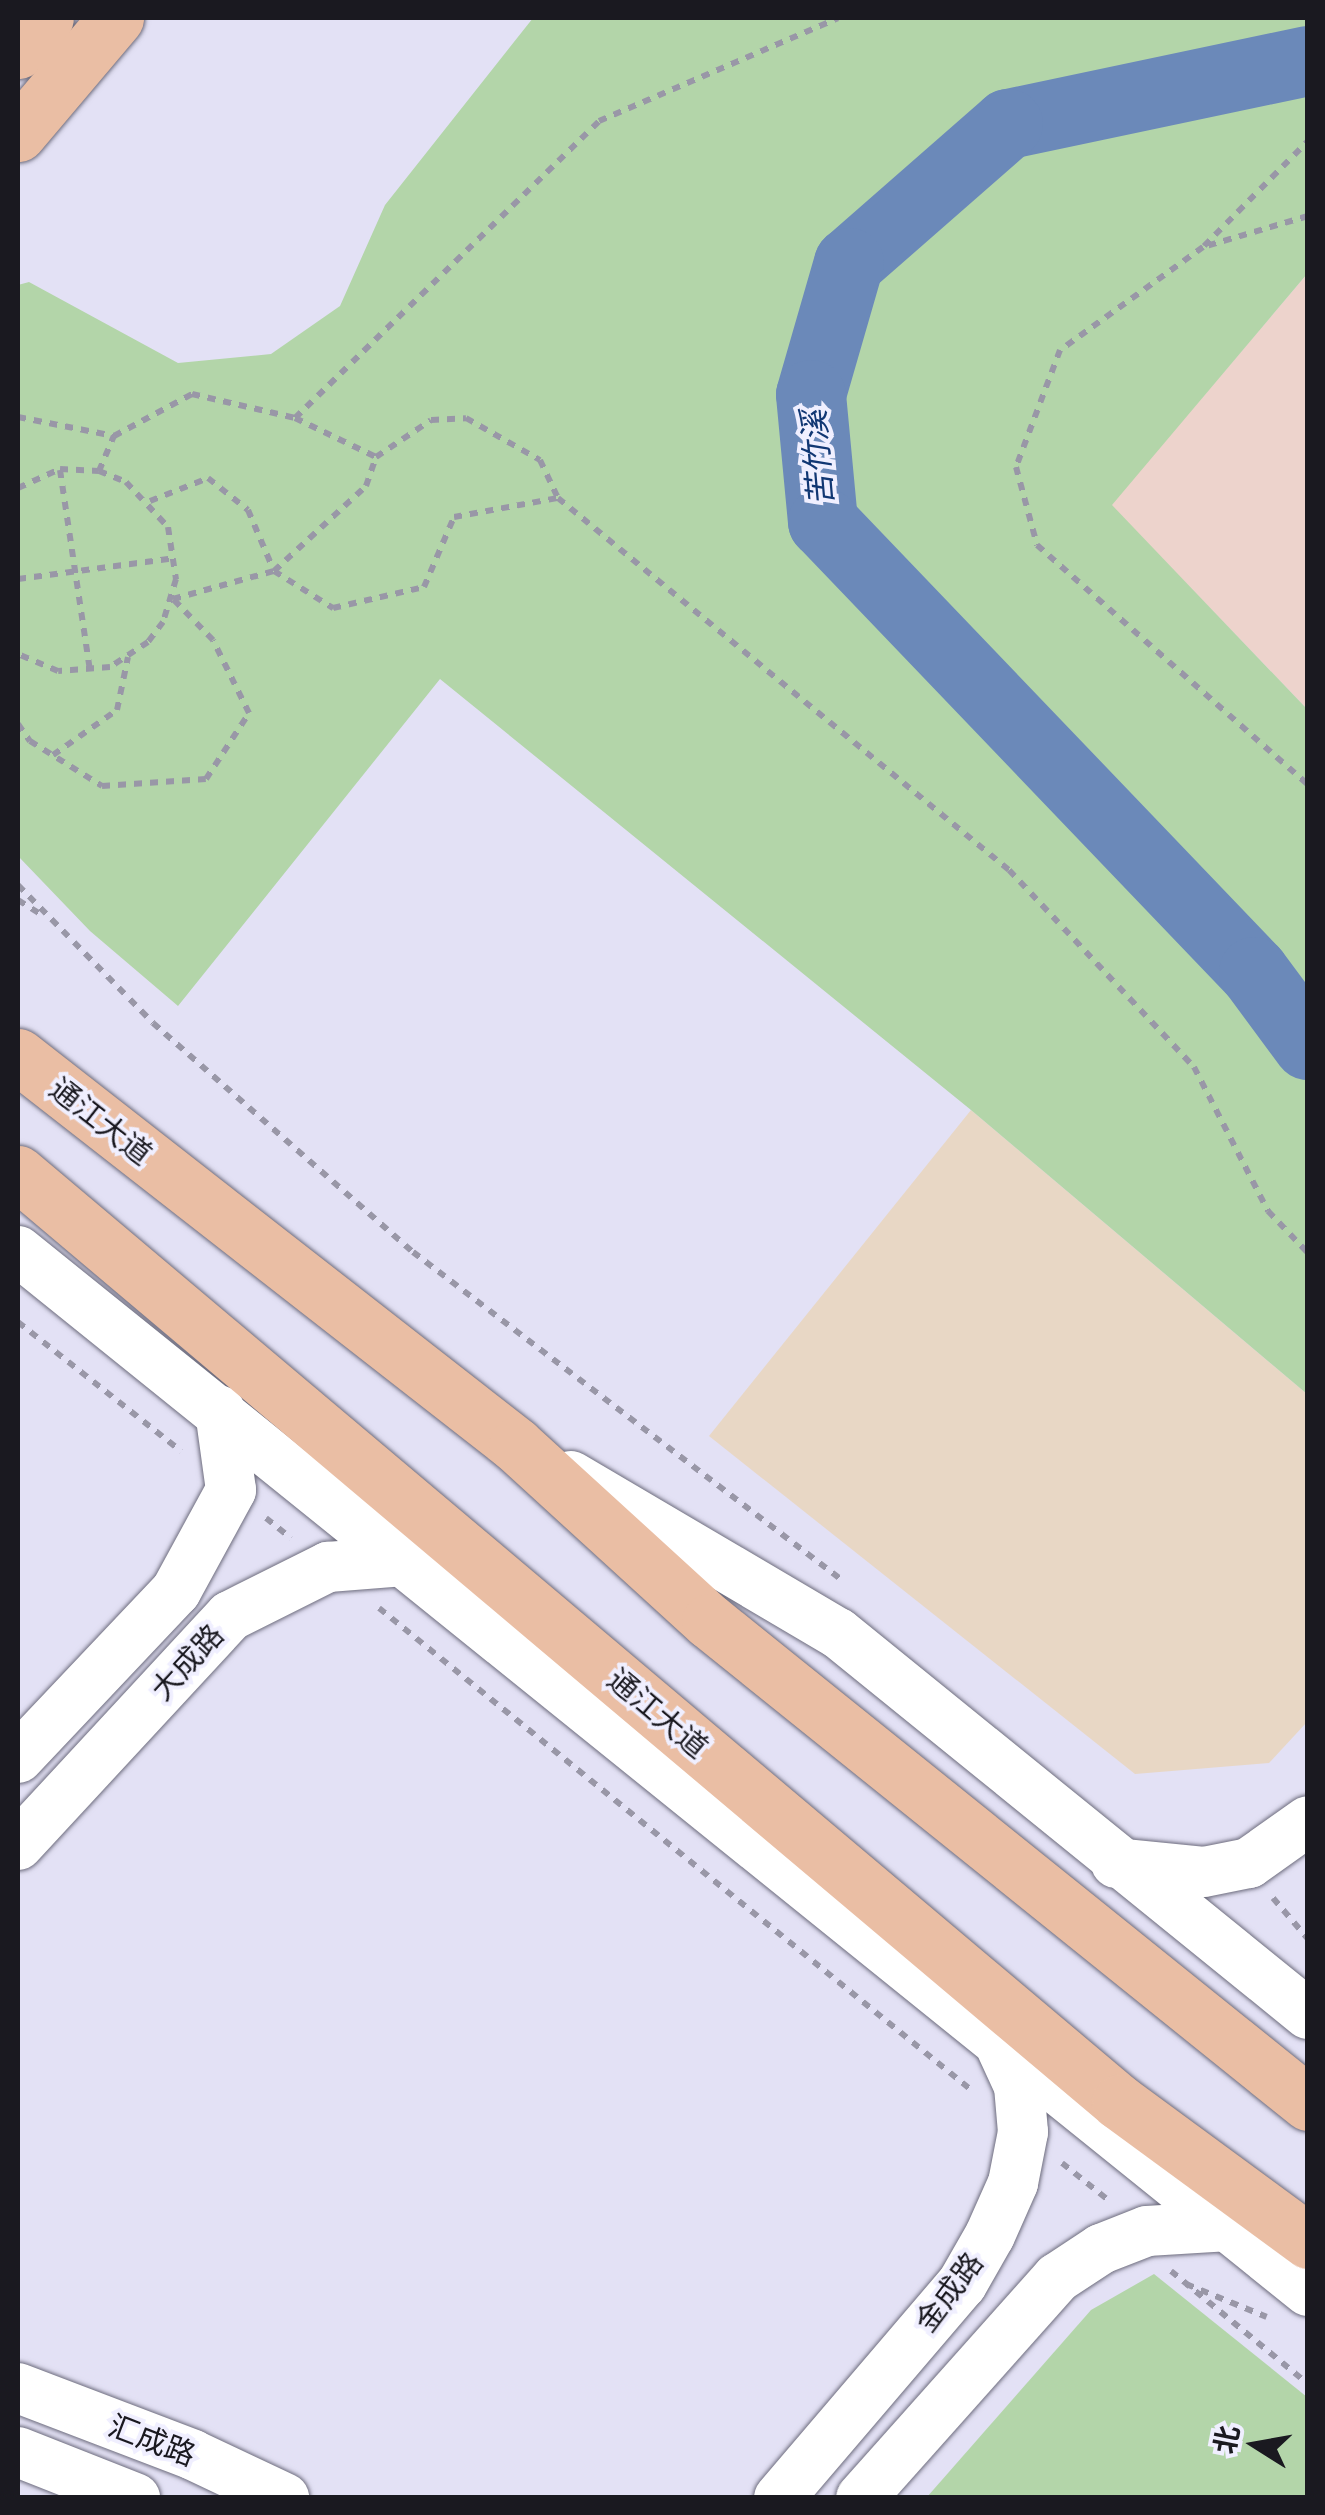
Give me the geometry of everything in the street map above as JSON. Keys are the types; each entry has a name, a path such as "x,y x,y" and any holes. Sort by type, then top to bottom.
{"main road":[{"path":"18,52 46,18"},
{"path":"18,134 116,18"},
{"name":"通江大道","path":"18,1056 516,1445 709,1622 1308,2103"},
{"name":"通江大道","path":"18,1172 1119,2102 1308,2241"}],"street":[{"name":"通江大道","path":"18,1251 220,1410 1002,2048 1230,2226 1296,2307"},
{"path":"220,1410 230,1490"},
{"name":"通江大道","path":"516,1445 838,1633 1116,1863 1308,2014"},
{"name":"大成路","path":"18,1758 176,1591 230,1490"},
{"name":"大成路","path":"18,1844 230,1616 328,1567 404,1561"},
{"path":"1116,1863 1204,1872 1250,1863 1308,1821"},
{"name":"金成路","path":"779,2498 962,2284 1013,2182 1024,2132 1019,2086 1002,2048"},
{"path":"860,2498 1057,2278 1101,2249 1146,2231 1230,2226"},
{"name":"汇成路","path":"18,2388 193,2455 284,2498"},
{"name":"汇成路","path":"18,2452 135,2498"}],"path":[{"path":"295,418 599,122 838,18"},
{"path":"1308,141 1203,247 1060,350 1016,467 1037,545 1308,785"},
{"path":"1203,247 1308,216"},
{"path":"99,471 114,436 192,394 295,418 376,458"},
{"path":"18,417 114,436"},
{"path":"172,599 274,571 366,486 376,458 431,420 466,418 540,460 558,498 1009,870 1194,1068 1268,1211 1308,1253"},
{"path":"60,470 90,671"},
{"path":"18,488 60,470 99,471 150,501 168,527 176,558 172,599 148,642 128,658 90,671 58,671 18,654"},
{"path":"150,501 208,478 248,510 274,571 333,608 424,586 454,517 558,498"},
{"path":"18,579 176,558"},
{"path":"18,724 52,754 102,786 206,779 249,713 213,640 172,599"},
{"path":"52,754 117,710 128,658"},
{"path":"18,885 153,1023 413,1252 847,1585"},
{"path":"18,900 54,922"},
{"path":"18,1322 328,1567 1146,2231 1176,2280 1308,2384"},
{"path":"1250,1863 1308,1939"},
{"path":"1176,2280 1296,2307"}],"shaded area":[{"path":"1307,274 1307,709 1111,505"},
{"path":"971,1110 1307,1394 1307,1722 1269,1763 1135,1774 709,1436"}],"green space":[{"path":"533,18 1307,18 1307,274 1112,505 1307,709 1307,1394 971,1110 440,679 178,1006 90,931 18,856 18,285 29,282 178,363 271,354 340,306 385,205"},
{"path":"1154,2274 1307,2397 1307,2497 927,2497 1091,2310"}],"waterway":[{"name":"苦竹溪","path":"1308,61 1008,124 849,263 811,395 823,522 1254,972 1308,1045"}]}
